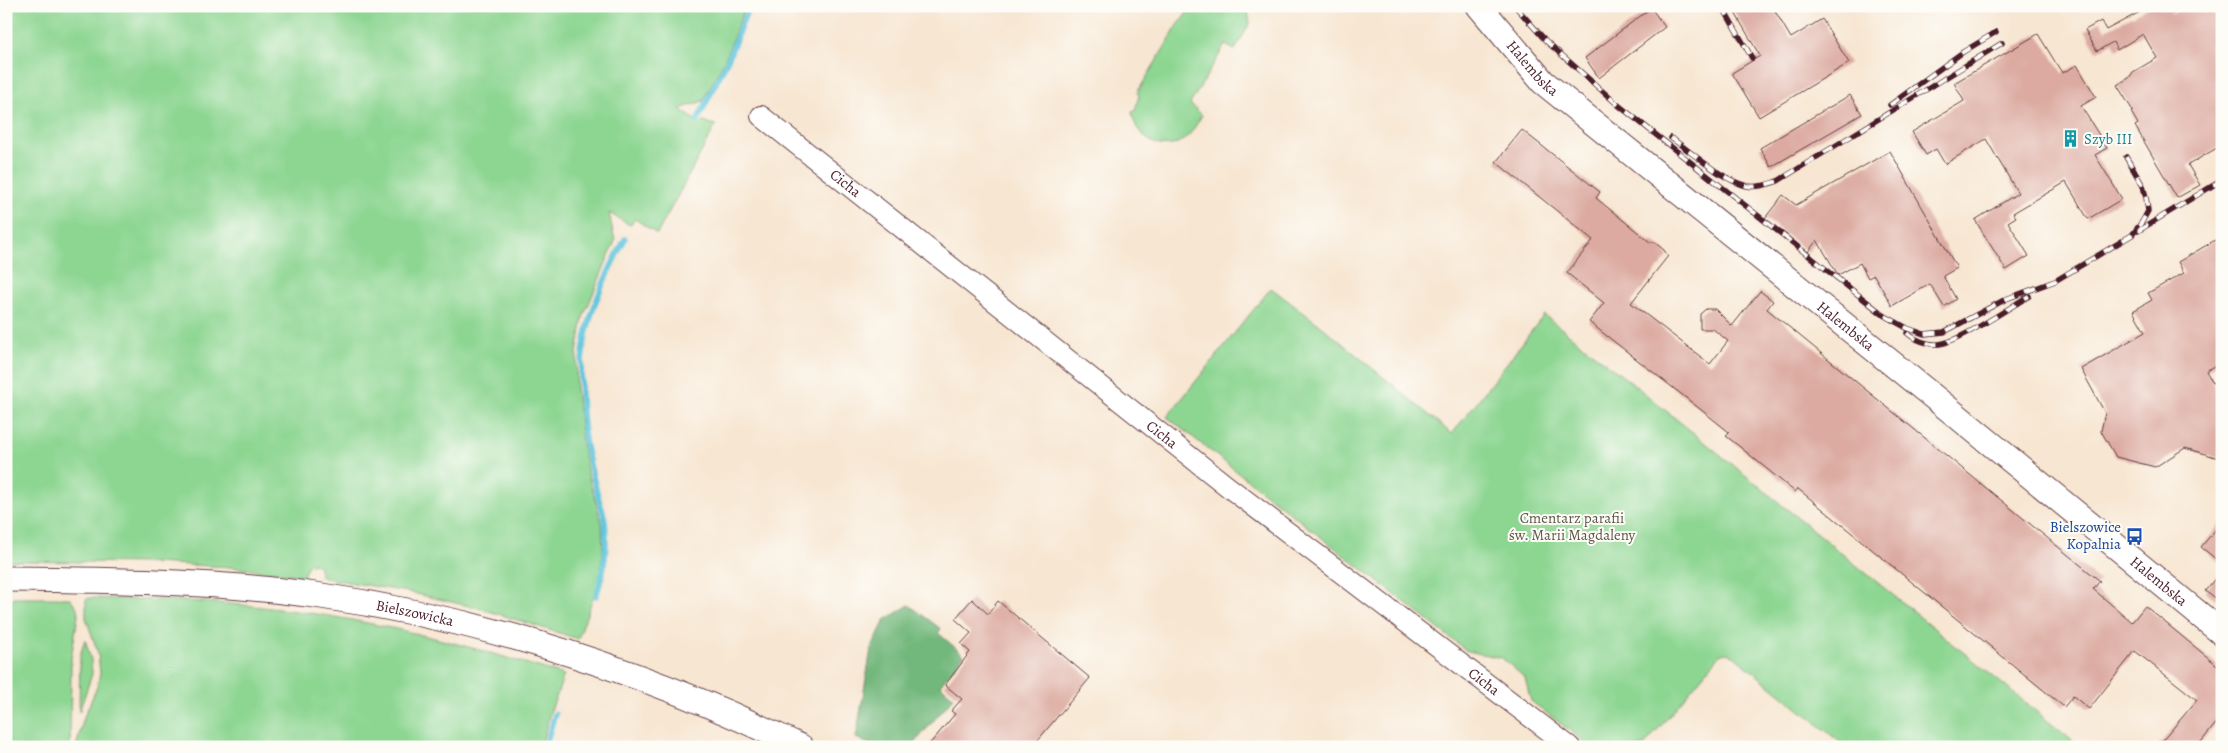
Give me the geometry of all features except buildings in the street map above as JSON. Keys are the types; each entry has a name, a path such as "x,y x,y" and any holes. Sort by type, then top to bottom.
{"street":[{"name":"Halembska","path":"1479,6 1543,82 1951,411 2222,633"},
{"name":"Cicha","path":"761,116 1235,492 1570,747"},
{"name":"Bielszowicka","path":"6,579 177,582 295,593 384,608 472,626 541,644 616,668 751,722 801,747"}],"green space":[{"path":"6,6 745,6 726,57 703,101 680,109 695,120 716,125 657,234 635,219 630,225 609,213 615,241 583,318 577,352 576,387 582,443 588,475 602,523 603,553 599,581 578,639 482,609 408,592 324,578 320,576 319,567 314,563 308,565 303,576 229,567 152,563 6,561"},
{"path":"1192,6 1247,6 1250,23 1235,50 1225,45 1190,104 1202,115 1193,130 1180,142 1171,145 1155,144 1142,134 1134,120 1132,112 1135,111 1139,95 1137,93 1178,25"},
{"name":"Cmentarz parafii św. Marii Magdaleny","path":"1271,288 1320,325 1452,434 1544,315 1638,388 2080,747 1846,747 1730,653 1721,654 1643,747 1591,747 1531,701 1525,678 1502,658 1467,651 1167,417"},
{"path":"6,598 70,598 77,608 78,616 71,658 70,747 6,747"},
{"path":"86,599 208,602 315,614 423,635 564,675 550,713 541,747 76,747 84,717 97,687 100,673 98,653 86,618"},
{"path":"909,605 941,629 938,633 964,655 940,685 954,697 911,747 875,747 856,738 871,649 885,620"},
{"path":"85,639 91,660 92,674 79,712 80,656"}],"waterway":[{"path":"697,121 729,57 749,6"},
{"path":"596,596 605,559 606,531 604,514 592,475 585,440 582,411 582,359 592,313 601,289 625,239"},
{"path":"545,747 555,714"}],"railway":[{"path":"1515,6 1546,41 1617,104 1885,316 1907,328 1924,334 1944,332 2006,299 2055,281 2132,235 2148,211 2143,186 2126,157"},
{"path":"1722,6 1752,58"},
{"path":"1890,105 1963,52 1996,32"},
{"path":"1671,138 1718,172 1737,183 1747,186 1759,186 1778,181 2002,43"},
{"path":"2138,231 2222,180"},
{"path":"1907,333 1926,343 1939,344 1948,342 1971,331 2029,296"}],"place":[{"name":"Szyb III","path":"2070,139"},
{"name":"Bielszowice Kopalnia","path":"2135,536"}]}
